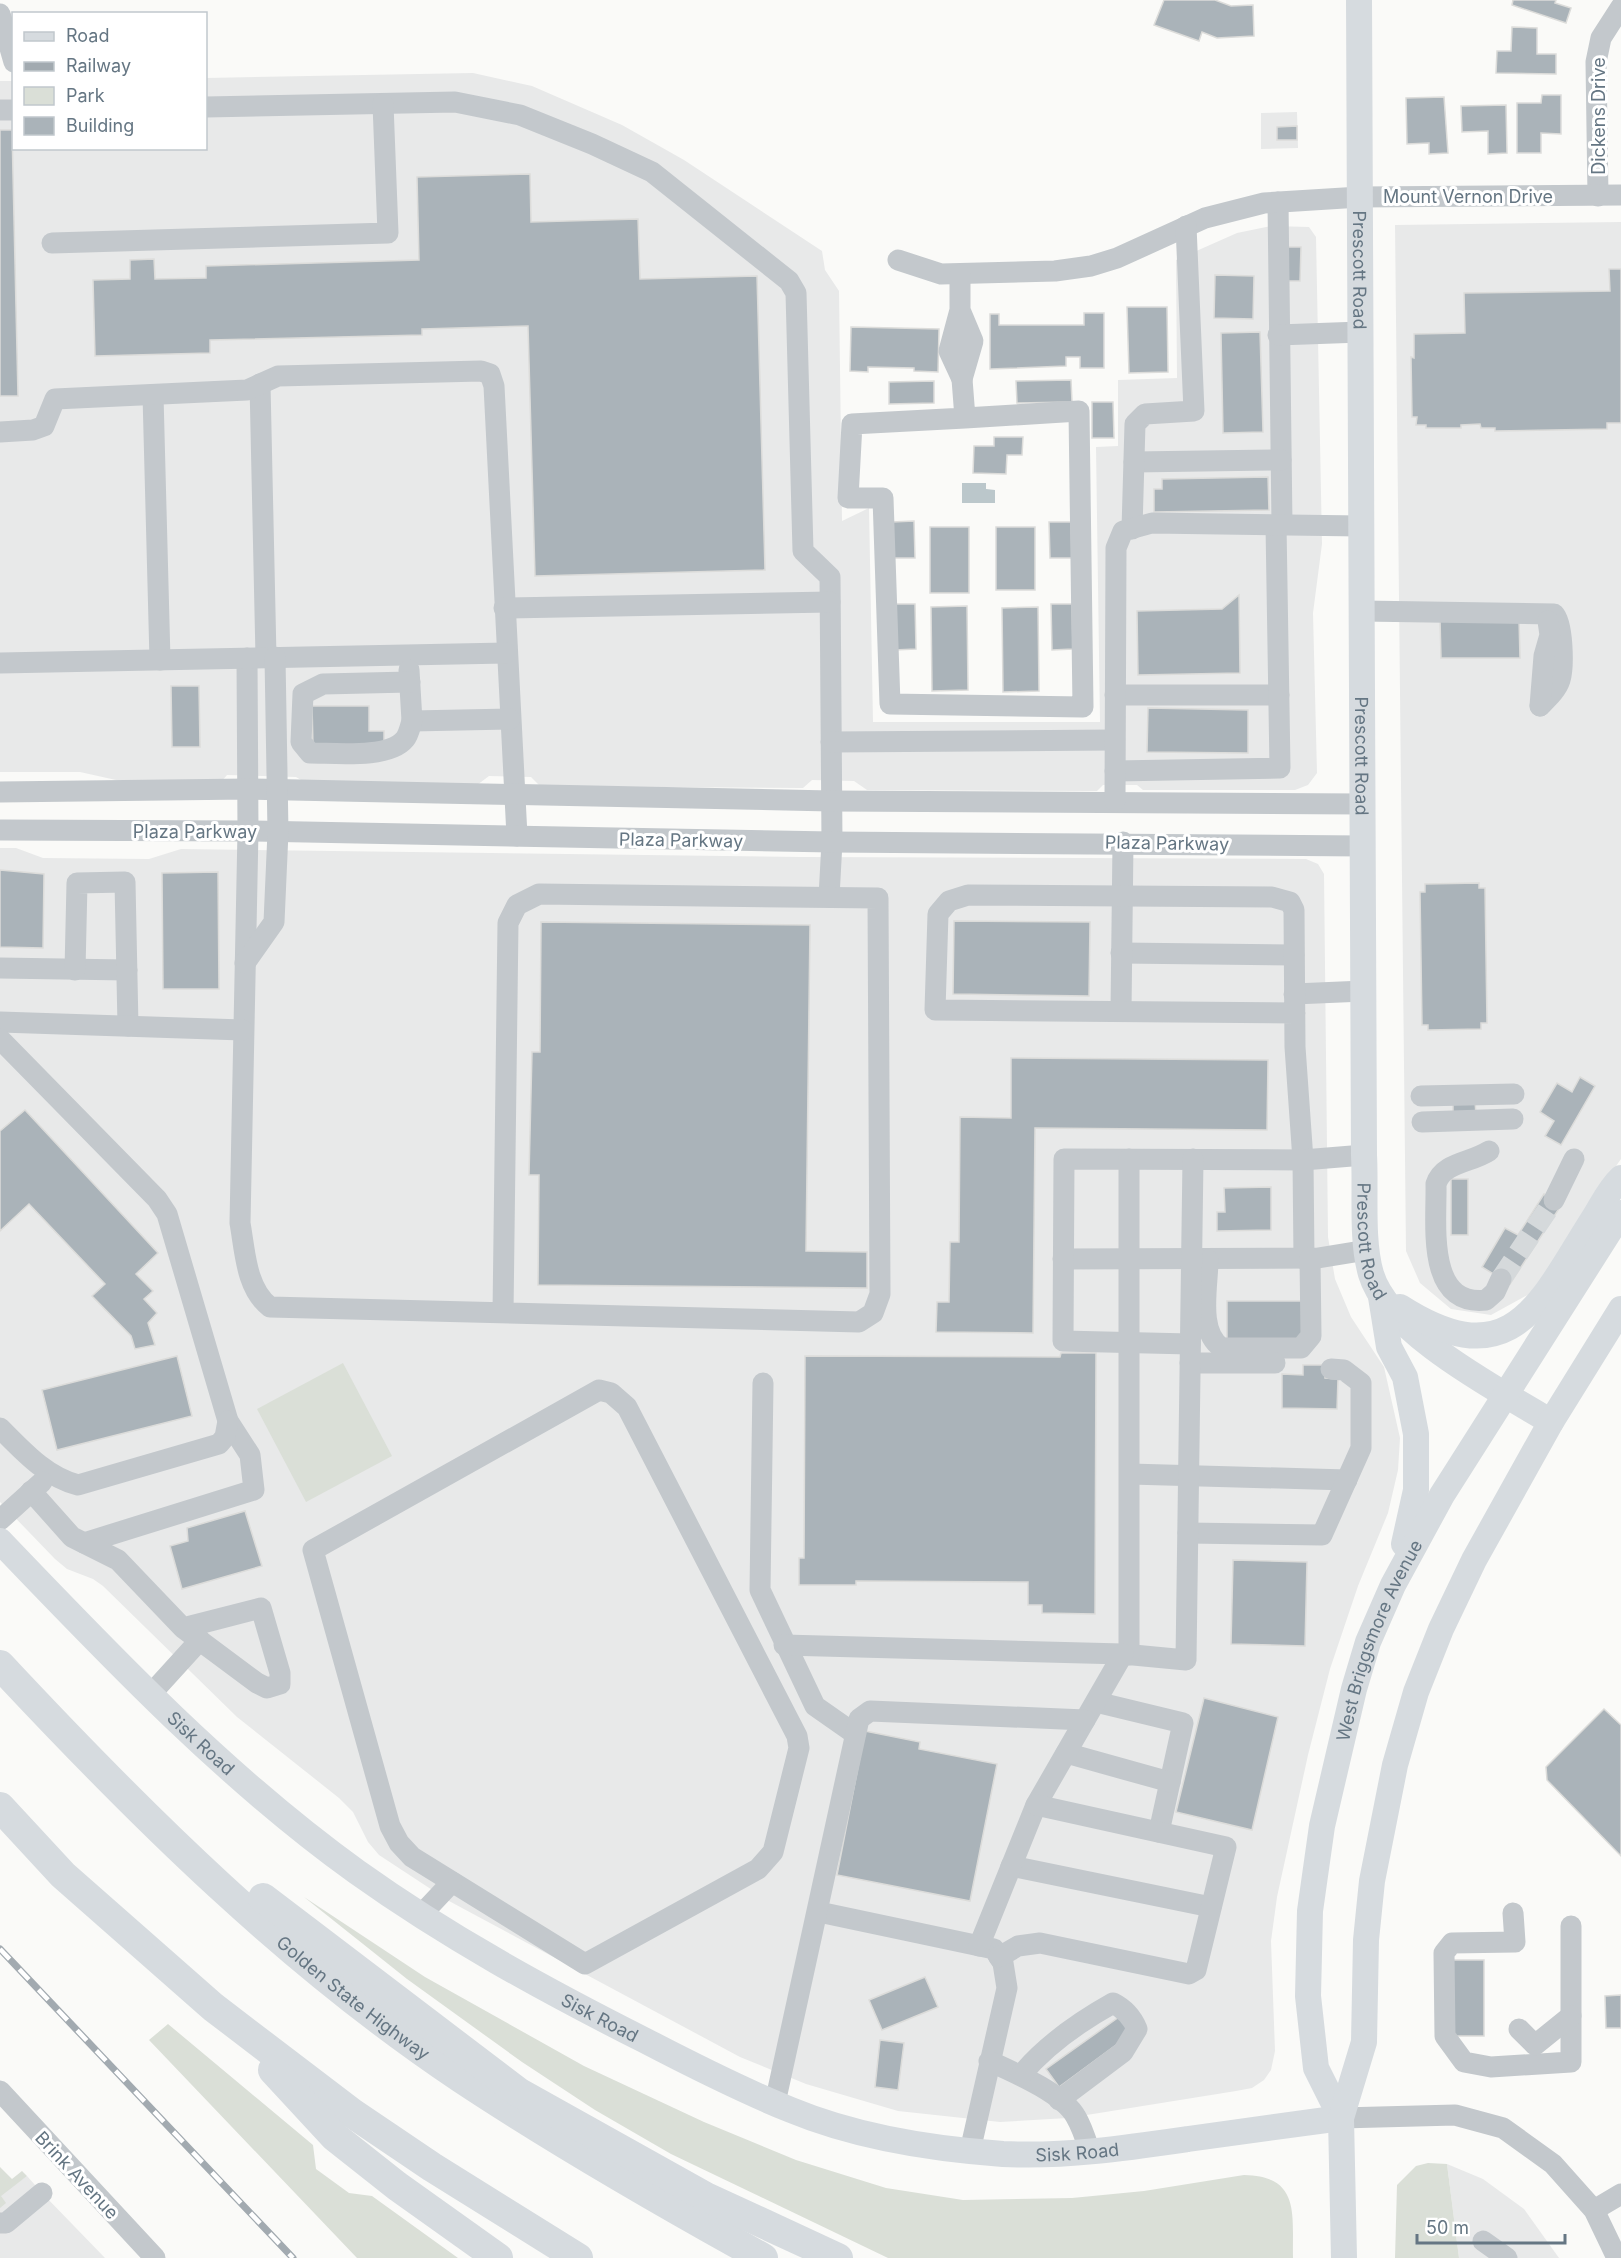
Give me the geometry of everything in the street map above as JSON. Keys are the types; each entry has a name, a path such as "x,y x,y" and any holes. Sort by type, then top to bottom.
{"highway":[{"name":"Golden State Highway","path":"0,1665 95,1767 194,1863 289,1946 394,2029 460,2077 621,2180 763,2258"},
{"path":"95,1767 301,1928 518,2092 706,2197 838,2258"},
{"path":"0,1807 63,1875 213,2007 352,2113 432,2167 578,2258"},
{"path":"213,2007 335,2137 397,2186 498,2258"}],"main road":[{"name":"Prescott Road","path":"1359,0 1362,804 1367,1250 1371,1274 1380,1294 1418,1338 1551,1422"},
{"path":"1380,1294 1423,1322 1456,1332 1486,1334 1515,1326 1540,1302 1621,1178"},
{"name":"West Briggsmore Avenue","path":"1341,2118 1316,2068 1308,1996 1310,1911 1322,1826 1354,1689 1368,1642 1393,1585 1442,1495 1621,1213"},
{"path":"1380,1294 1389,1347 1405,1377 1416,1434 1416,1490 1412,1518 1393,1585"},
{"name":"West Briggsmore Avenue","path":"1344,2258 1341,2118 1364,2042 1366,1940 1380,1831 1395,1765 1416,1692 1441,1629 1474,1560 1551,1422 1621,1309"},
{"name":"Sisk Road","path":"0,1541 150,1695 295,1822 354,1870 420,1916 506,1968 578,2007 775,2103 857,2131 970,2151 1040,2154 1090,2152 1341,2118"}],"street":[{"name":"Dickens Drive","path":"1598,196 1596,62 1601,38 1621,7"},
{"path":"0,14 12,55"},
{"path":"52,243 388,233 383,104"},
{"path":"207,107 466,104 520,115 592,144 652,172 789,281 796,293 803,551 830,577 832,842 829,897"},
{"name":"Mount Vernon Drive","path":"898,260 941,274 1055,271 1091,266 1142,248 1186,226 1229,210 1278,202 1360,197 1621,195"},
{"path":"1115,771 1280,768 1281,460 1278,202"},
{"path":"1132,529 1135,424 1145,414 1194,411 1186,226"},
{"path":"960,275 960,310 949,351 962,379 965,418"},
{"path":"1278,335 1360,332"},
{"path":"0,432 33,430 44,426 55,399 247,390 278,376 481,371 490,374 494,386 517,836"},
{"path":"245,963 274,922 278,832 278,791 263,657 260,384"},
{"path":"153,394 160,660"},
{"path":"1079,411 1083,708 890,704 883,498 848,498 852,424 965,418 1079,411"},
{"path":"1134,462 1281,460"},
{"path":"1115,801 1116,548 1123,531 1152,523 1361,526"},
{"path":"504,608 830,602"},
{"path":"1362,611 1546,612 1558,618 1561,637 1560,680 1554,691 1540,706"},
{"path":"0,663 506,653"},
{"path":"409,655 412,721 406,738 397,747 383,752 310,753 301,742 303,694 323,684 410,682"},
{"path":"263,657 248,789 240,1222 249,1274 259,1299 270,1307 503,1313 859,1322 873,1313 880,1294 878,898 538,894 517,905 508,923 503,1313"},
{"path":"1115,695 1279,695"},
{"path":"412,721 510,719"},
{"path":"831,742 1114,740"},
{"path":"0,792 248,789 831,801 1362,804"},
{"name":"Plaza Parkway","path":"0,830 248,831 832,842 1123,842 1363,846"},
{"path":"1121,1011 1123,842"},
{"path":"75,970 77,883 125,882 128,1026"},
{"path":"1192,1159 1208,1329 1215,1343 1222,1348 1301,1348 1311,1336 1294,1003 1294,910 1290,902 1272,897 968,895 949,901 938,914 935,1010 1121,1011 1294,1003 1364,991"},
{"path":"1121,953 1294,956"},
{"path":"0,968 127,970"},
{"path":"0,1022 243,1030"},
{"path":"0,1039 157,1199 167,1214 228,1421 250,1455 254,1490 84,1543"},
{"path":"1421,1096 1514,1094"},
{"path":"1422,1122 1513,1119"},
{"path":"1489,1151 1478,1158 1449,1167 1439,1174 1436,1184 1437,1252 1440,1269 1446,1283 1465,1299 1486,1300 1495,1292 1501,1279"},
{"path":"1275,1363 1190,1354 1130,1344 1063,1341 1064,1159 1303,1160 1365,1155"},
{"path":"979,1946 1036,1805 1126,1654 1130,1474 1129,1159"},
{"path":"1554,1200 1574,1159"},
{"path":"1063,1258 1200,1260 1307,1258 1367,1250"},
{"path":"784,1645 1126,1654 1186,1660 1190,1354 1200,1260"},
{"path":"1188,1533 1322,1535 1361,1448 1361,1383 1344,1370 1331,1369"},
{"path":"763,1383 760,1590 784,1645 815,1706 855,1734"},
{"path":"599,1390 611,1393 627,1407 797,1736 798,1758 773,1852 759,1869 585,1964 452,1882 412,1857 399,1842 390,1826 313,1550 599,1390"},
{"path":"0,1428 26,1455 51,1474 61,1481 78,1485 219,1444 225,1437 228,1421"},
{"path":"0,1520 51,1474"},
{"path":"1130,1474 1347,1480"},
{"path":"31,1491 72,1537 118,1560 183,1628 257,1683 267,1688 280,1684 280,1673 261,1608 183,1628"},
{"path":"150,1695 200,1640"},
{"path":"1096,1702 1183,1724 1159,1832"},
{"path":"775,2103 819,1912 859,1719 870,1711 1085,1720"},
{"path":"1066,1753 1170,1782"},
{"path":"999,1957 1018,1946 1040,1943 1189,1974 1196,1970 1226,1847 1036,1805"},
{"path":"1011,1866 1211,1907"},
{"path":"420,1916 452,1882"},
{"path":"819,1912 994,1949 1003,1963 1007,1988 970,2151"},
{"path":"1513,1913 1515,1942 1452,1943 1444,1953 1445,2036 1464,2062 1491,2067 1571,2062 1570,1926"},
{"path":"1021,2075 1034,2059 1082,2021 1113,2003 1120,2007 1133,2019 1137,2030 1123,2052 1059,2100"},
{"path":"1507,2066 1571,2016"},
{"path":"1519,2030 1535,2045"},
{"path":"989,2061 1021,2075 1059,2100 1075,2115 1090,2152"},
{"name":"Brink Avenue","path":"0,2091 155,2258"},
{"path":"1341,2118 1455,2115 1503,2128 1553,2164 1594,2210 1617,2258"},
{"path":"0,2223 6,2223 42,2193"},
{"path":"1594,2210 1621,2194"},
{"path":"1485,2258 1483,2241 1508,2258"}],"shaded area":[{"path":"473,73 532,86 622,125 684,160 822,251 825,270 839,291 842,521 869,508 873,722 1100,722 1096,447 1118,446 1118,380 1177,378 1176,260 1237,233 1271,226 1309,227 1316,237 1322,544 1313,613 1317,773 1308,785 1295,790 1143,790 1137,785 1103,785 1097,791 867,790 854,781 812,780 803,788 540,786 531,777 489,776 477,785 306,783 296,777 227,775 221,782 116,780 80,772 0,772 0,81 12,81 12,150 207,150 207,78"},
{"path":"1297,112 1298,148 1261,149 1261,113"},
{"path":"1621,222 1621,1159 1596,1194 1542,1287 1491,1315 1451,1309 1420,1283 1406,1251 1395,225"},
{"path":"962,483 986,483 986,489 995,490 995,503 962,503"},
{"path":"0,848 16,848 43,858 149,859 181,849 801,857 1306,859 1318,864 1324,874 1328,1237 1335,1279 1351,1317 1384,1367 1400,1438 1398,1470 1388,1513 1358,1586 1330,1669 1308,1755 1277,1897 1271,1941 1275,2051 1271,2070 1264,2080 1252,2088 1068,2118 1000,2122 898,2111 806,2084 740,2057 449,1901 379,1855 368,1842 353,1812 339,1798 237,1717 103,1586 93,1579 67,1569 55,1559 0,1502"},
{"path":"1447,2164 1483,2179 1524,2209 1559,2258 1459,2258"},
{"path":"27,2176 105,2258 0,2258 0,2195"}],"green space":[{"path":"343,1363 392,1456 306,1502 257,1409"},
{"path":"304,1897 425,1977 584,2066 704,2122 796,2160 886,2188 963,2200 1072,2198 1144,2191 1244,2175 1262,2177 1276,2182 1290,2201 1293,2258 888,2258 671,2154 595,2110 522,2062 407,1979"},
{"path":"168,2024 313,2145 316,2169 349,2193 372,2196 458,2258 357,2258 149,2040"},
{"path":"1428,2163 1447,2164 1459,2258 1395,2258 1397,2185 1416,2166"},
{"path":"0,2167 12,2179 22,2171 27,2176 1,2196 6,2203 0,2208"}],"building":[{"path":"1164,0 1215,0 1231,6 1253,5 1254,36 1217,38 1202,32 1199,41 1154,25"},
{"path":"1513,0 1556,0 1555,3 1571,8 1566,23 1512,5"},
{"path":"1512,27 1537,28 1537,54 1556,54 1556,74 1496,73 1497,51 1511,51"},
{"path":"1542,95 1561,95 1561,134 1541,133 1541,153 1517,153 1517,103 1541,103"},
{"path":"1444,97 1448,153 1429,154 1429,143 1407,144 1406,98"},
{"path":"1506,105 1507,153 1488,154 1488,131 1462,132 1461,106"},
{"path":"1297,126 1297,140 1277,140 1277,127"},
{"path":"0,130 12,130 18,396 0,396"},
{"path":"530,174 531,222 638,219 640,279 757,276 765,570 535,576 528,326 422,329 422,335 210,340 210,353 95,356 93,280 130,279 130,260 154,259 155,279 206,278 206,266 419,260 417,177"},
{"path":"1277,247 1301,247 1300,281 1277,281"},
{"path":"1609,269 1621,269 1621,423 1607,423 1607,429 1495,431 1495,428 1481,428 1480,424 1461,425 1461,428 1426,428 1426,425 1416,425 1417,417 1412,417 1411,357 1414,358 1414,334 1465,333 1464,293 1610,291"},
{"path":"1215,275 1254,276 1253,319 1214,318"},
{"path":"1127,307 1167,307 1168,372 1129,373"},
{"path":"1084,313 1104,313 1104,368 1080,368 1080,357 1066,357 1066,366 990,369 990,314 999,314 999,325 1084,325"},
{"path":"851,327 939,329 938,372 914,371 914,368 868,367 868,372 850,371"},
{"path":"1260,332 1263,432 1223,433 1221,333"},
{"path":"1071,380 1072,402 1017,403 1016,381"},
{"path":"934,381 934,403 889,404 889,382"},
{"path":"1092,402 1113,402 1114,438 1092,438"},
{"path":"994,437 1023,437 1022,455 1007,455 1006,474 973,473 974,446 994,446"},
{"path":"1268,477 1269,510 1154,512 1154,489 1162,489 1162,479"},
{"path":"914,521 915,558 893,558 892,522"},
{"path":"1049,522 1071,522 1072,558 1050,558"},
{"path":"930,527 969,527 969,593 930,593"},
{"path":"996,527 1035,527 1035,590 996,590"},
{"path":"1239,595 1240,673 1138,675 1137,611 1222,609"},
{"path":"893,604 915,604 916,649 894,650"},
{"path":"1051,604 1072,604 1073,649 1052,650"},
{"path":"967,606 968,690 932,691 931,607"},
{"path":"1038,607 1039,691 1003,692 1002,608"},
{"path":"1440,619 1519,619 1520,658 1441,658"},
{"path":"171,686 199,686 200,747 172,747"},
{"path":"312,706 369,706 369,731 384,731 384,745 313,746"},
{"path":"1148,708 1248,710 1248,753 1147,752"},
{"path":"0,870 44,874 43,948 0,947"},
{"path":"218,872 219,989 163,989 162,873"},
{"path":"1479,883 1479,888 1485,888 1487,1023 1481,1023 1481,1029 1428,1030 1428,1025 1422,1025 1420,892 1425,892 1425,884"},
{"path":"954,921 1090,922 1089,996 953,994"},
{"path":"541,922 810,925 806,1251 867,1252 867,1288 538,1285 539,1175 529,1175 532,1052 540,1052"},
{"path":"1011,1058 1268,1060 1267,1130 1035,1128 1033,1333 936,1332 937,1302 949,1302 950,1242 959,1242 960,1117 1011,1118"},
{"path":"1580,1077 1595,1086 1561,1145 1545,1136 1554,1121 1540,1112 1557,1083 1572,1092"},
{"path":"1475,1100 1476,1116 1453,1116 1453,1101"},
{"path":"25,1110 158,1253 136,1274 153,1291 144,1299 157,1313 148,1323 155,1345 135,1349 131,1336 92,1296 105,1284 29,1204 0,1231 0,1131"},
{"path":"1451,1179 1468,1179 1468,1235 1451,1235"},
{"path":"1271,1187 1271,1230 1217,1231 1217,1212 1225,1212 1224,1188"},
{"path":"1544,1194 1562,1204 1510,1284 1482,1267 1505,1228 1518,1235"},
{"path":"1227,1301 1302,1301 1302,1341 1227,1340"},
{"path":"1061,1353 1096,1353 1095,1614 1042,1613 1042,1605 1028,1605 1028,1582 856,1581 856,1585 799,1585 799,1558 804,1558 805,1356 1060,1357"},
{"path":"177,1356 192,1416 57,1450 42,1390"},
{"path":"1303,1365 1325,1365 1325,1378 1338,1379 1337,1409 1282,1408 1282,1374 1303,1375"},
{"path":"245,1511 262,1566 182,1589 170,1546 188,1541 187,1528"},
{"path":"1233,1560 1307,1562 1305,1646 1231,1644"},
{"path":"1204,1698 1278,1717 1252,1830 1176,1812"},
{"path":"1604,1709 1621,1725 1621,1856 1547,1780 1546,1767"},
{"path":"865,1731 920,1742 919,1749 997,1764 970,1901 837,1875"},
{"path":"1453,1960 1484,1960 1484,2036 1453,2036"},
{"path":"925,1977 938,2007 882,2030 869,2000"},
{"path":"1621,1995 1621,2028 1606,2028 1605,1996"},
{"path":"1119,2017 1131,2034 1059,2087 1046,2069"},
{"path":"880,2040 904,2043 898,2090 875,2087"}],"tunnel":[{"path":"1501,1279 1554,1200"}],"railway":[{"path":"0,1949 293,2258"}]}
